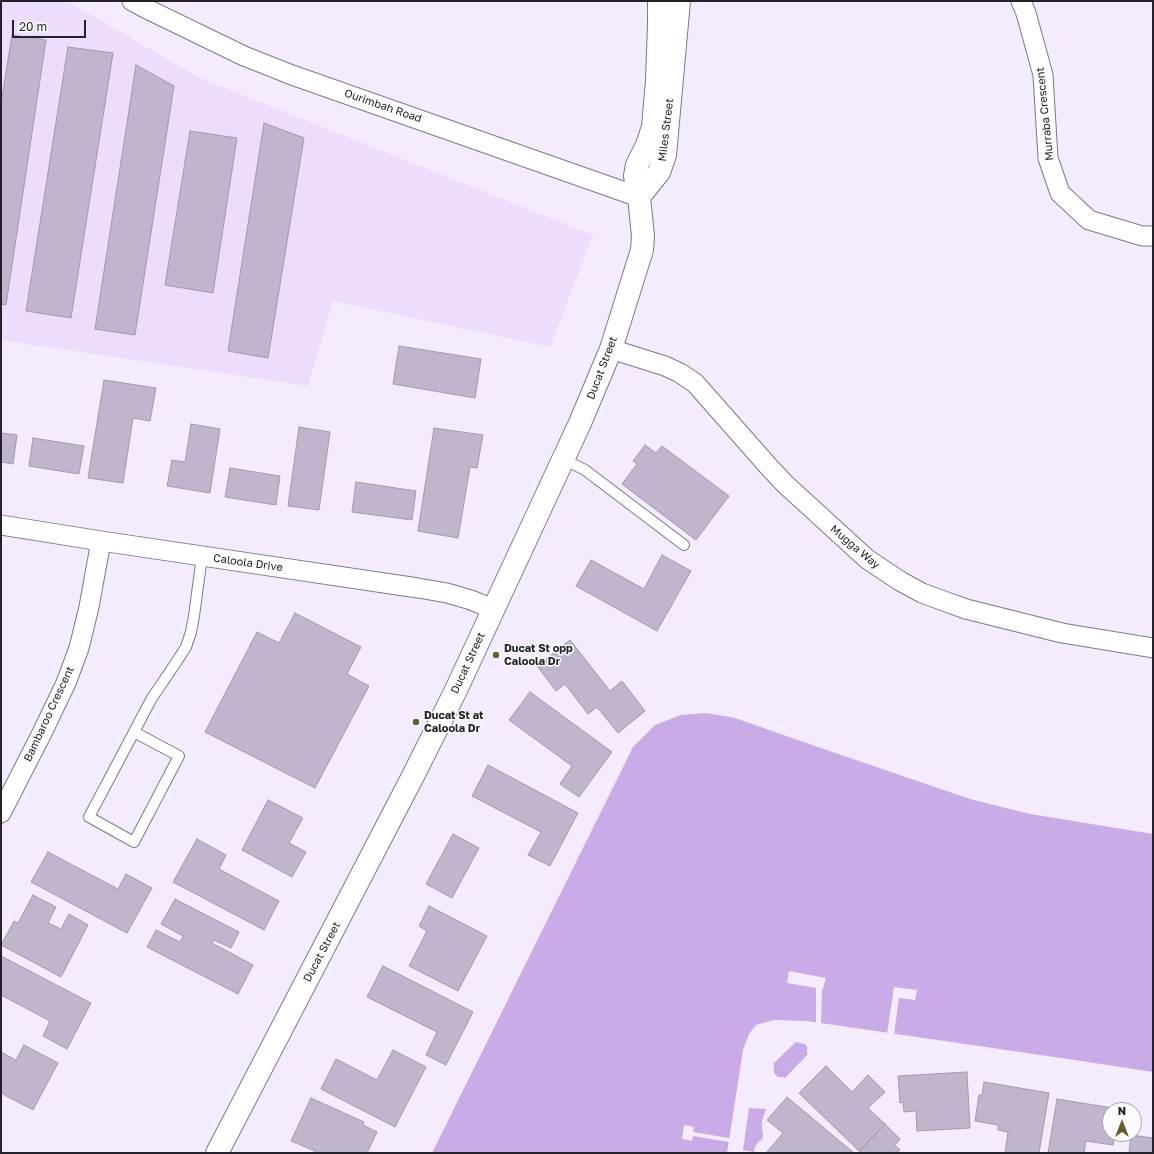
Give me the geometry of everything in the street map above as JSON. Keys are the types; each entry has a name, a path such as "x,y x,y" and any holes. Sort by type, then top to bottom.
{"street":[{"name":"Ourimbah Road","path":"132,1 244,56 640,197"},
{"name":"Miles Street","path":"640,197 635,181 635,172 649,139 653,123 658,66 659,1"},
{"name":"Miles Street","path":"640,197 659,172 665,155 679,1"},
{"name":"Murraba Crescent","path":"1021,1 1026,13 1042,75 1048,158 1060,193 1089,220 1142,236 1153,236"},
{"name":"Ducat Street","path":"217,1153 414,776 456,690 585,413 611,349 642,250 643,236 640,197"},
{"name":"Mugga Way","path":"611,349 665,366 680,373 695,383 769,468 785,484 867,559 900,581 922,592 966,609 1062,633 1153,648"},
{"name":"Caloola Drive","path":"1,525 437,591 470,600 493,609"},
{"name":"Bambaroo Crescent","path":"1,812 66,683 79,648 89,607 101,541"}],"lane":[{"path":"563,459 585,470 684,545"},
{"path":"134,732 179,756 134,842 89,818 134,732 152,698 186,647 194,616 202,556"}],"shaded area":[{"path":"1,1 67,1 200,78 593,235 550,347 333,301 308,386 1,340"},
{"path":"706,713 735,718 970,799 1030,814 1153,834 1153,1072 807,1021 774,1020 756,1025 749,1034 743,1050 727,1153 432,1153 633,747 655,725 681,715"},
{"path":"796,1042 805,1044 808,1054 785,1078 778,1077 774,1073 773,1064"},
{"path":"749,1108 766,1109 762,1121 762,1140 759,1141 755,1147 754,1152 743,1150"}],"pier":[{"path":"789,971 826,978 822,989 821,1024 816,1024 816,988 787,983"},
{"path":"894,987 917,990 915,1000 899,998 894,1035 887,1034"},
{"path":"684,1125 694,1127 693,1132 729,1138 729,1142 693,1136 692,1141 682,1139"}],"building":[{"path":"12,35 46,40 6,305 1,304 1,104"},
{"path":"68,47 113,53 71,318 26,311"},
{"path":"136,65 174,86 135,335 95,329"},
{"path":"264,123 304,138 268,358 228,351"},
{"path":"190,131 237,138 213,293 165,285"},
{"path":"399,346 481,359 475,398 393,384"},
{"path":"104,380 156,388 150,421 133,418 123,483 88,478"},
{"path":"191,424 220,429 210,493 167,486 172,460 185,462"},
{"path":"299,427 330,432 319,510 288,506"},
{"path":"434,428 483,435 477,468 470,467 458,538 418,531"},
{"path":"1,433 17,435 13,464 1,462"},
{"path":"33,438 84,446 79,474 29,466"},
{"path":"645,445 656,453 662,446 729,496 696,540 622,484 637,464 633,461"},
{"path":"230,468 280,476 276,505 225,497"},
{"path":"356,482 416,491 412,520 352,512"},
{"path":"662,555 691,571 657,631 576,586 591,560 644,589"},
{"path":"295,613 361,647 347,674 369,686 315,788 205,732 257,632 279,643"},
{"path":"570,640 610,691 622,681 645,711 618,733 597,707 588,714 565,684 556,691 537,666"},
{"path":"530,692 612,752 579,797 560,784 572,766 509,720"},
{"path":"488,765 578,813 550,866 528,855 541,832 472,796"},
{"path":"268,800 303,818 289,843 306,852 292,877 242,850"},
{"path":"453,834 479,848 452,898 426,884"},
{"path":"197,839 226,855 219,869 279,901 264,930 173,882"},
{"path":"48,852 118,889 126,874 152,888 127,933 31,882"},
{"path":"33,895 56,907 48,923 61,929 69,914 88,925 61,977 1,945 14,921 18,923"},
{"path":"175,899 239,932 231,948 214,940 212,943 253,965 238,994 147,947 156,930 180,942 183,936 161,924"},
{"path":"429,906 487,936 458,991 409,966 427,931 419,926"},
{"path":"1,956 91,1003 67,1049 43,1036 50,1021 1,995"},
{"path":"383,966 473,1012 446,1065 426,1055 437,1032 367,997"},
{"path":"24,1045 58,1063 33,1110 1,1093 1,1052 16,1060"},
{"path":"393,1050 426,1067 395,1127 321,1089 336,1059 377,1080"},
{"path":"826,1066 852,1092 868,1075 885,1092 868,1108 885,1124 859,1151 799,1093"},
{"path":"967,1072 970,1128 917,1131 916,1111 904,1112 903,1102 900,1103 898,1076"},
{"path":"984,1082 1049,1093 1039,1153 1005,1153 1008,1132 998,1130 998,1125 975,1121 979,1095 982,1095"},
{"path":"787,1097 854,1153 766,1153 783,1133 767,1120"},
{"path":"311,1098 364,1122 363,1125 377,1132 367,1153 314,1153 315,1151 291,1141"},
{"path":"1057,1099 1102,1106 1102,1142 1114,1142 1113,1145 1086,1141 1084,1152 1091,1153 1048,1153"},
{"path":"885,1124 900,1139 895,1145 900,1150 897,1153 861,1153 859,1151"},
{"path":"1142,1136 1153,1138 1153,1153 1129,1153 1130,1142 1142,1142"}],"place":[{"name":"Ducat St opp Caloola Dr","path":"496,655"},
{"name":"Ducat St at Caloola Dr","path":"416,722"}]}
